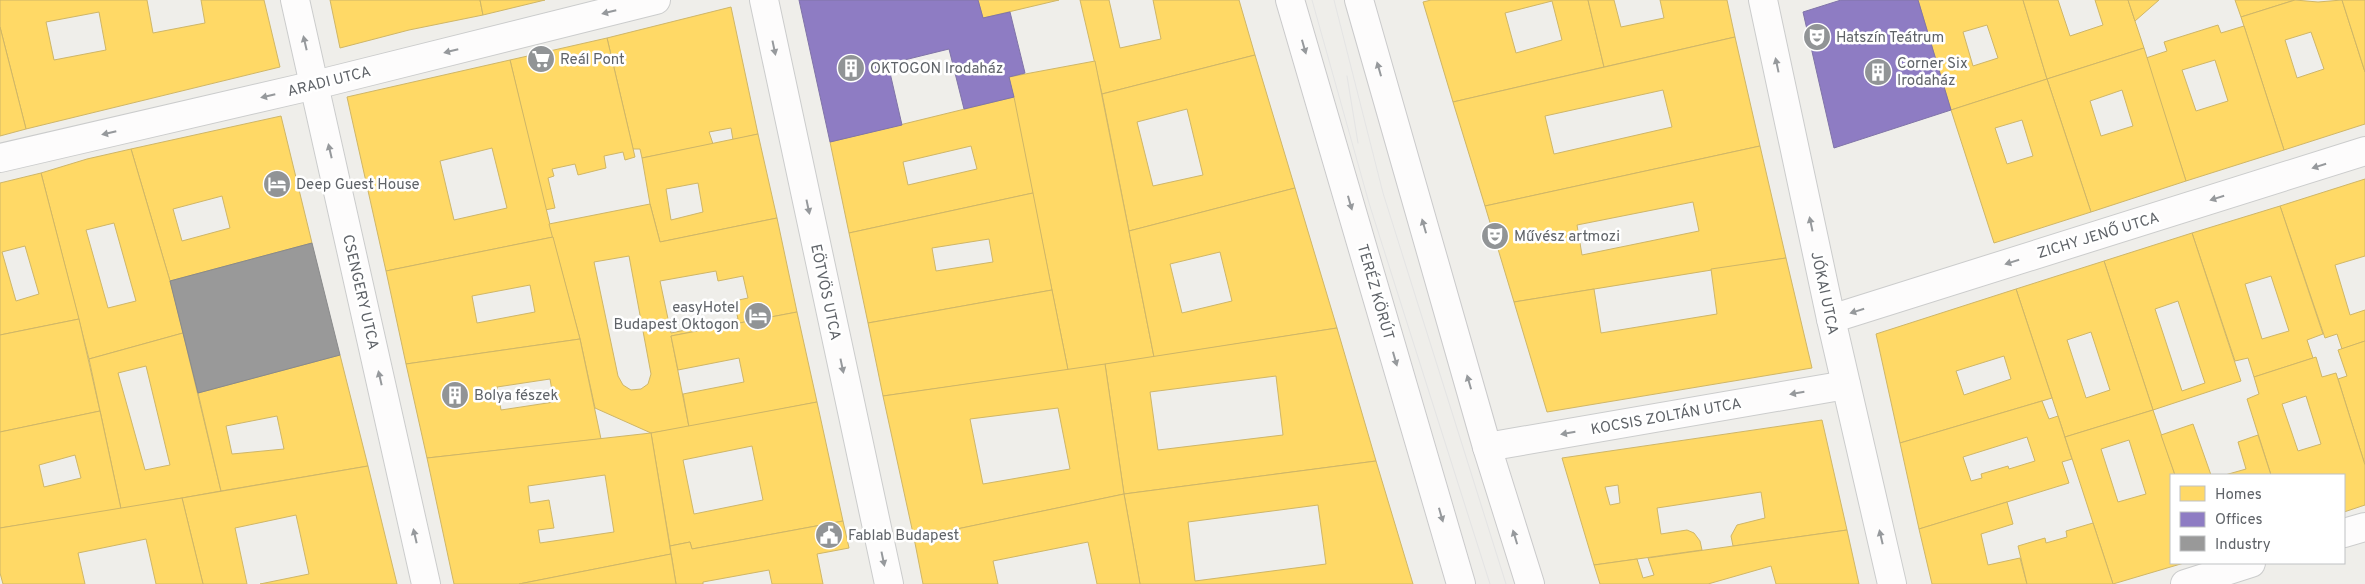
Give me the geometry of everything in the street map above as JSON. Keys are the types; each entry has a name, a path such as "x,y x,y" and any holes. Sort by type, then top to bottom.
{"street":[{"name":"CSENGERY UTCA","path":"295,0 426,584"},
{"name":"ARADI UTCA","path":"0,158 315,85 656,0"},
{"name":"EÖTVÖS UTCA","path":"764,0 889,584"},
{"name":"TERÉZ KÖRÚT","path":"1290,0 1461,584"},
{"path":"1359,0 1487,447 1530,584"},
{"name":"JÓKAI UTCA","path":"1764,0 1831,319 1892,584"},
{"name":"ZICHY JENŐ UTCA","path":"1831,319 2365,151"},
{"name":"KOCSIS ZOLTÁN UTCA","path":"1487,447 1846,385"},
{"path":"2345,533 2365,526"},
{"path":"2184,584 2249,564"}],"building: Homes":[{"path":"0,0 147,0 153,33 205,23 201,0 264,0 280,67 26,129 0,27","holes":["99,12 106,50 54,60 46,22"]},
{"path":"330,0 480,0 483,15 409,30 340,48"},
{"path":"480,0 545,0 483,15"},
{"path":"978,0 1059,0 983,18"},
{"path":"1080,0 1109,0 1120,48 1161,39 1153,0 1239,0 1255,55 1102,94"},
{"path":"1431,0 1588,0 1604,67 1453,102 1423,2","holes":["1552,1 1562,40 1516,53 1505,13"]},
{"path":"1588,0 1614,0 1621,27 1664,18 1660,0 1727,0 1735,37 1604,67"},
{"path":"1918,0 2023,0 2047,79 1951,110","holes":["1987,25 1998,58 1973,66 1963,32"]},
{"path":"2023,0 2058,0 2070,36 2103,25 2095,0 2128,0 2144,48 2047,79"},
{"path":"2128,0 2159,0 2135,21"},
{"path":"2235,0 2295,0 2241,17"},
{"path":"2295,0 2318,2 2342,0 2365,72 2365,124 2284,150 2241,17","holes":["2311,32 2324,69 2297,78 2285,40"]},
{"path":"2342,0 2365,0 2365,72"},
{"path":"731,7 758,134 733,140 731,128 709,132 713,144 642,158 640,149 633,149 607,38"},
{"path":"2218,25 2221,33 2244,26 2284,150 2186,181 2146,58 2167,51 2164,42","holes":["2215,60 2228,101 2196,111 2182,70"]},
{"path":"0,27 26,129 0,136"},
{"path":"1735,37 1760,146 1485,206 1453,102","holes":["1663,90 1672,127 1554,154 1545,116"]},
{"path":"607,38 635,157 625,160 623,152 604,156 606,168 578,175 575,164 552,169 554,176 548,178 555,208 545,210 510,60"},
{"path":"2144,48 2186,181 2091,212 2047,79","holes":["2122,90 2133,126 2101,136 2090,101"]},
{"path":"1255,55 1295,188 1129,231 1102,94","holes":["1187,109 1203,175 1153,186 1137,122"]},
{"path":"510,60 553,237 386,271 347,97","holes":["492,148 507,208 454,220 440,161"]},
{"path":"1095,61 1154,357 1068,370 1009,77"},
{"path":"2047,79 2091,212 1994,243 1951,110","holes":["2022,120 2033,156 2007,164 1995,128"]},
{"path":"1014,97 1033,193 849,233 830,142","holes":["971,146 977,169 908,185 903,162"]},
{"path":"281,116 312,243 170,281 131,149","holes":["222,196 230,228 182,241 173,209"]},
{"path":"758,134 777,218 660,242 650,204 642,158","holes":["698,183 703,212 671,220 666,189"]},
{"path":"1760,146 1786,258 1514,302 1485,206","holes":["1693,202 1699,231 1582,255 1577,225"]},
{"path":"131,149 170,281 183,333 89,359 41,173 87,159","holes":["114,223 136,301 108,308 86,230"]},
{"path":"41,173 79,319 0,335 0,183","holes":["25,246 39,294 16,301 2,252"]},
{"path":"2365,179 2365,256 2335,265 2350,315 2365,310 2365,341 2342,349 2337,334 2325,338 2280,206"},
{"path":"1295,188 1337,328 1154,357 1129,231","holes":["1220,252 1232,301 1182,313 1170,264"]},
{"path":"1033,193 1052,290 868,323 849,233","holes":["989,239 993,262 936,271 932,248"]},
{"name":"easyHotel Budapest Oktogon","path":"650,204 660,242 777,218 797,312 671,336 689,427 651,433 595,408 580,339 549,224","holes":["629,256 651,374 648,384 641,389 631,390 623,385 618,376 594,262","716,271 718,281 743,276 748,298 734,301 738,319 671,333 660,281"]},
{"path":"2280,206 2323,334 2307,340 2313,358 2254,377 2248,358 2235,361 2192,233","holes":["2271,276 2289,331 2262,339 2245,284"]},
{"path":"2192,233 2241,381 2153,410 2104,261","holes":["2178,301 2205,383 2182,391 2155,309"]},
{"path":"553,237 580,339 406,364 386,271","holes":["530,285 535,312 477,323 472,296"]},
{"path":"1786,258 1812,368 1547,412 1514,302 1594,289 1601,333 1717,314 1711,269"},
{"path":"2104,261 2153,410 2065,437 2016,289","holes":["2091,332 2110,390 2086,398 2067,340"]},
{"path":"2016,289 2052,398 1900,443 1876,334","holes":["2004,356 2011,379 1964,395 1956,371"]},
{"path":"1052,290 1068,370 883,396 868,323"},
{"path":"797,312 817,402 689,427 683,394 744,382 739,358 678,370 671,336"},
{"path":"79,319 100,411 0,432 0,335"},
{"path":"1337,328 1376,461 1124,494 1105,364","holes":["1276,376 1283,435 1158,450 1150,392"]},
{"path":"183,333 221,491 121,509 89,359","holes":["146,366 170,465 145,470 118,373"]},
{"name":"Bolya fészek","path":"580,339 601,439 427,458 406,364","holes":["550,379 554,402 501,410 497,387"]},
{"path":"2365,341 2365,465 2338,379 2347,376 2338,350"},
{"path":"340,355 368,466 221,491 198,393","holes":["277,416 284,449 232,454 226,426"]},
{"path":"2316,357 2322,377 2336,373 2365,465 2365,505 2345,512 2345,474 2271,474 2247,399 2259,394 2254,377","holes":["2306,396 2321,444 2298,451 2282,404"]},
{"path":"1105,364 1124,494 914,538 883,396","holes":["1058,408 1070,469 983,484 970,419"]},
{"path":"2042,401 2049,419 2058,416 2072,459 2062,462 2069,483 1919,529 1900,443","holes":["2027,437 2035,461 2009,469 2008,466 1981,474 1982,478 1971,481 1963,457"]},
{"path":"817,402 843,521 692,549 690,542 670,546 651,433","holes":["752,446 763,500 694,514 683,460"]},
{"path":"2153,410 2175,474 2170,474 2170,564 2181,564 2113,584 2065,437","holes":["2129,440 2146,494 2118,502 2101,449"]},
{"path":"100,411 121,509 0,528 0,432","holes":["75,455 81,478 44,487 39,465"]},
{"path":"1822,420 1847,530 1733,546 1731,536 1737,525 1765,518 1761,492 1657,508 1661,534 1687,530 1694,533 1700,541 1702,550 1594,565 1562,458","holes":["1618,485 1620,503 1610,505 1605,487"]},
{"path":"2193,424 2211,474 2175,474 2161,435"},
{"path":"651,433 671,554 519,584 454,584 427,458","holes":["605,475 614,532 540,543 538,530 554,528 549,500 530,503 528,486"]},
{"path":"2258,435 2271,474 2228,474 2246,469 2238,442"},
{"path":"1376,461 1413,584 1140,584 1124,494","holes":["1318,505 1326,564 1195,581 1188,522"]},
{"path":"368,466 397,584 260,584 309,574 296,515 235,528 247,584 203,584 182,498"},
{"path":"1124,494 1140,584 1097,584 1088,542 993,561 998,584 923,584 914,538"},
{"path":"182,498 203,584 156,584 146,539 78,553 85,584 3,584 0,573 0,528"},
{"path":"2007,502 2013,524 1981,534 1988,565 2020,558 2027,584 1932,584 1919,529"},
{"path":"843,521 849,548 817,554 823,584 772,584 769,570 703,582 703,584 676,584 670,546 690,542 692,549"},
{"path":"2093,523 2113,584 2027,584 2018,546 2045,538 2046,543 2067,537 2066,531"},
{"path":"1847,530 1859,584 1776,584 1771,566 1708,584 1600,584 1594,565 1637,559 1643,578 1654,575 1648,558"},
{"path":"671,554 676,584 519,584"}],"building: Offices":[{"name":"OKTOGON Irodaház","path":"799,0 978,0 983,18 1010,12 1025,73 1009,77 1014,97 964,109 949,49 888,64 902,125 830,142"},
{"name":"Corner Six Irodaház","path":"1841,0 1918,0 1951,110 1834,148 1803,12"}],"building: Industry":[{"path":"312,243 340,355 198,393 170,281"}],"tram line":[{"path":"1312,0 1369,203 1490,584"},
{"path":"1334,0 1383,193 1506,584"},
{"path":"1347,76 1358,143"}],"place":[{"name":"Hatszín Teátrum","path":"1817,37"},
{"name":"Reál Pont","path":"541,59"},
{"name":"OKTOGON Irodaház","path":"851,68"},
{"name":"Corner Six Irodaház","path":"1878,72"},
{"name":"Deep Guest House","path":"277,184"},
{"name":"Művész artmozi","path":"1495,236"},
{"name":"easyHotel Budapest Oktogon","path":"758,316"},
{"name":"Bolya fészek","path":"455,395"},
{"name":"Fablab Budapest","path":"829,535"}]}
